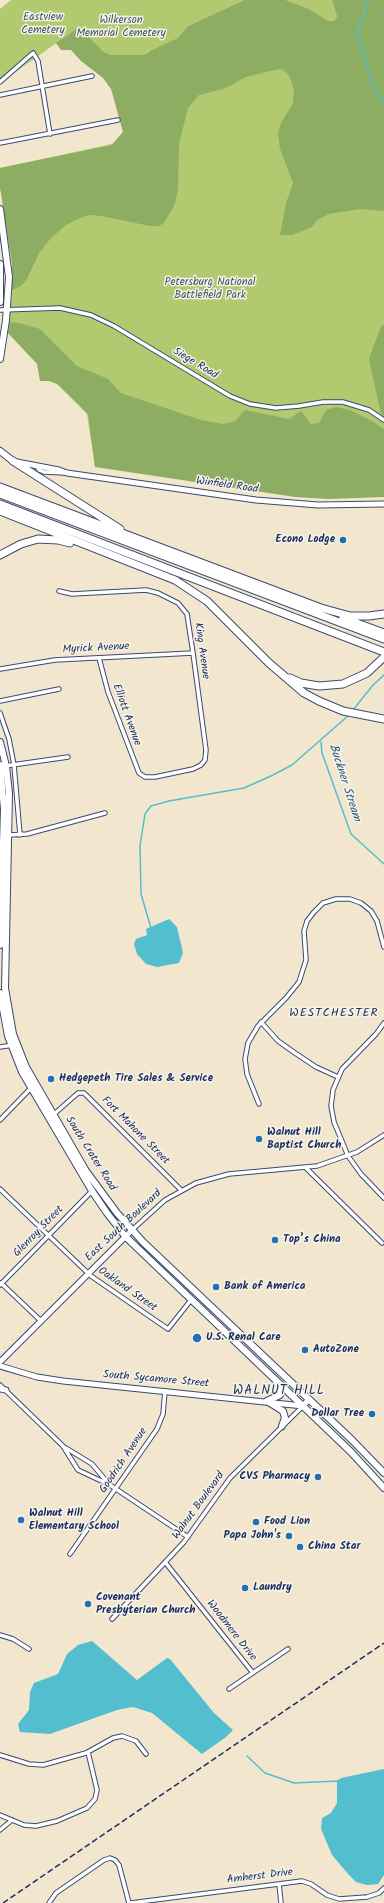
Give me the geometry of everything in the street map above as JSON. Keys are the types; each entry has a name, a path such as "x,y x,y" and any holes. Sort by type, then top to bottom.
{"highway":[{"path":"13,461 134,537"},
{"path":"0,487 384,633"},
{"path":"0,494 384,639"},
{"path":"0,504 384,652"},
{"path":"0,511 160,573 200,595 297,688 319,701 357,714 384,719"},
{"path":"0,555 21,544 45,539 58,540 106,553"},
{"path":"325,610 360,617 384,614"},
{"path":"279,672 293,680 306,684 335,686 362,677 384,657"}],"main road":[{"path":"0,209 2,235 9,271 7,309 0,359"},
{"path":"0,264 0,302"},
{"name":"Winfield Road","path":"0,451 13,461 68,473 256,500 324,505 384,504"},
{"name":"South Crater Road","path":"0,742 4,809 0,945"},
{"name":"South Crater Road","path":"2,766 9,793 2,980 14,1045"},
{"name":"South Crater Road","path":"0,993 4,1018 14,1045 33,1086 92,1191 125,1236 350,1451 384,1488"},
{"name":"South Crater Road","path":"51,1117 96,1186 132,1230 309,1399 384,1473"},
{"name":"East South Boulevard","path":"0,1362 132,1230"},
{"name":"South Sycamore Street","path":"0,1366 23,1374 52,1380 303,1406"},
{"path":"266,1401 280,1396 281,1390 279,1383"},
{"path":"303,1406 309,1399"},
{"path":"266,1401 283,1411 285,1418 282,1426"}],"street":[{"path":"0,82 33,53 38,61 41,87 50,134"},
{"path":"0,95 92,76"},
{"path":"0,143 118,120"},
{"name":"Siege Road","path":"0,310 60,308 91,314 114,326 230,396 250,404 276,408 322,402 343,402 364,408 384,420"},
{"name":"King Avenue","path":"59,591 72,594 146,590 158,593 178,603 187,614 206,755 203,763 193,769 155,777 141,775"},
{"name":"Myrick Avenue","path":"0,669 47,661 193,653"},
{"name":"Elliott Avenue","path":"99,658 108,692 136,770 141,775"},
{"path":"0,701 59,689"},
{"path":"0,713 11,746 20,835"},
{"path":"2,766 68,757"},
{"path":"8,835 20,835 105,813"},
{"path":"259,1104 248,1080 245,1059 250,1037 261,1022 286,998 299,982 306,960 304,931 310,916 318,907 329,900 343,898 357,901 366,906 374,915 380,927 384,947"},
{"path":"261,1022 278,1041 316,1067 338,1077"},
{"path":"384,1023 382,1029 352,1058 338,1077 332,1098 332,1114 338,1134 348,1156 361,1174 384,1198"},
{"path":"0,1047 14,1045"},
{"path":"0,1120 33,1086"},
{"name":"Fort Mahone Street","path":"51,1117 79,1092 84,1093 181,1190"},
{"name":"East South Boulevard","path":"132,1230 165,1200 181,1190 208,1179 228,1174 306,1168 348,1156 369,1146 384,1135"},
{"path":"306,1168 382,1243"},
{"name":"Glenroy Street","path":"0,1284 96,1186"},
{"name":"Oakland Street","path":"0,1188 48,1236 102,1286 168,1329 191,1300"},
{"path":"0,1284 41,1321"},
{"path":"0,1385 3,1390 63,1446 92,1464 110,1485"},
{"name":"Goodrich Avenue","path":"70,1554 159,1425 165,1391"},
{"name":"Walnut Boulevard","path":"112,1619 188,1537 230,1478 303,1406"},
{"path":"63,1446 78,1470 110,1485 188,1537"},
{"name":"Woodmere Drive","path":"165,1562 253,1673"},
{"path":"0,1635 7,1637 29,1649"},
{"path":"229,1689 288,1649"},
{"path":"0,1756 36,1765 47,1764 88,1752 113,1738 122,1736 136,1741 146,1754"},
{"path":"0,1815 24,1825 40,1826 72,1816 86,1808 95,1799 97,1790 88,1752"},
{"path":"0,1830 12,1820"},
{"path":"49,1903 56,1893 68,1884 108,1859 112,1859 117,1862 130,1903"},
{"name":"Amherst Drive","path":"130,1903 279,1884 307,1882 327,1895 348,1899 373,1896 384,1888"},
{"path":"279,1884 281,1903"}],"green space":[{"name":"Petersburg National Battlefield Park","path":"11,0 244,0 188,26 179,38 349,35 384,14 384,495 95,467 87,414 8,333 13,283 12,263 0,187 0,168 112,144 123,132 149,51 142,55 111,55 104,52 79,27 0,83 0,9"},
{"path":"244,0 286,0 307,8 329,21 334,21 337,17 332,0 384,0 384,211 360,209 329,214 317,220 312,227 292,235 280,235 286,203 293,183 280,149 278,133 281,123 293,103 294,91 287,73 281,69 270,71 246,77 226,88 199,95 188,108 179,144 178,189 175,204 164,223 159,226 150,226 101,216 89,215 80,218 66,225 51,238 39,253 27,279 21,286 12,290 12,263 0,187 0,168 112,145 123,132 111,89 103,78 81,61 71,50 61,50 56,43 79,27 104,52 111,55 142,55 178,38 188,26"},
{"path":"286,0 332,0 337,17 334,21 329,21 307,8"},
{"path":"10,322 40,329 77,366 108,379 121,393 201,420 223,424 235,421 245,410 289,419 301,411 311,424 319,423 326,410 336,407 350,410 384,429 384,497 328,499 295,497 95,467 88,414 57,384 49,381 40,381 37,364 8,333"},
{"path":"382,325 384,325 384,416 381,414 369,360"}],"water":[{"path":"169,919 177,927 181,944 183,953 179,963 157,967 146,964 137,954 134,944 136,939 147,935 146,929"},
{"path":"92,1641 137,1680 167,1658 170,1659 214,1713 233,1730 226,1737 202,1754 152,1713 133,1707 117,1710 50,1734 20,1732 18,1724 29,1710 30,1692 34,1683 58,1674 67,1654 78,1645"},
{"path":"384,1769 384,1875 378,1884 367,1885 356,1882 332,1855 321,1829 322,1818 331,1813 337,1803 337,1781 341,1778"}],"waterway":[{"path":"369,0 357,34 375,90 384,102"},
{"path":"353,710 373,685 384,675"},
{"path":"151,928 141,894 140,846 145,814 151,806 169,801 244,788 271,776 292,765 349,715"},
{"name":"Buckner Stream","path":"321,742 322,753 351,834 384,864"},
{"path":"247,1756 265,1773 294,1783 339,1781"}],"railway":[{"path":"3,1903 384,1643"}],"place":[{"name":"Econo Lodge","path":"343,540"},
{"name":"Hedgepeth Tire Sales & Service","path":"51,1079"},
{"name":"Walnut Hill Baptist Church","path":"259,1139"},
{"name":"Top’s China","path":"275,1240"},
{"name":"Bank of America","path":"216,1287"},
{"name":"U.S. Renal Care","path":"197,1338"},
{"name":"AutoZone","path":"305,1350"},
{"name":"Dollar Tree","path":"372,1414"},
{"name":"CVS Pharmacy","path":"318,1477"},
{"name":"Walnut Hill Elementary School","path":"21,1520"},
{"name":"Food Lion","path":"256,1522"},
{"name":"Papa John's","path":"289,1536"},
{"name":"China Star","path":"300,1547"},
{"name":"Laundry","path":"245,1588"},
{"name":"Covenant Presbyterian Church","path":"88,1604"}],"district":[{"name":"WESTCHESTER","path":"334,1014"},
{"name":"WALNUT HILL","path":"279,1392"}],"park label":[{"name":"Eastview Cemetery","path":"43,24"},
{"name":"Wilkerson Memorial Cemetery","path":"121,27"}]}
